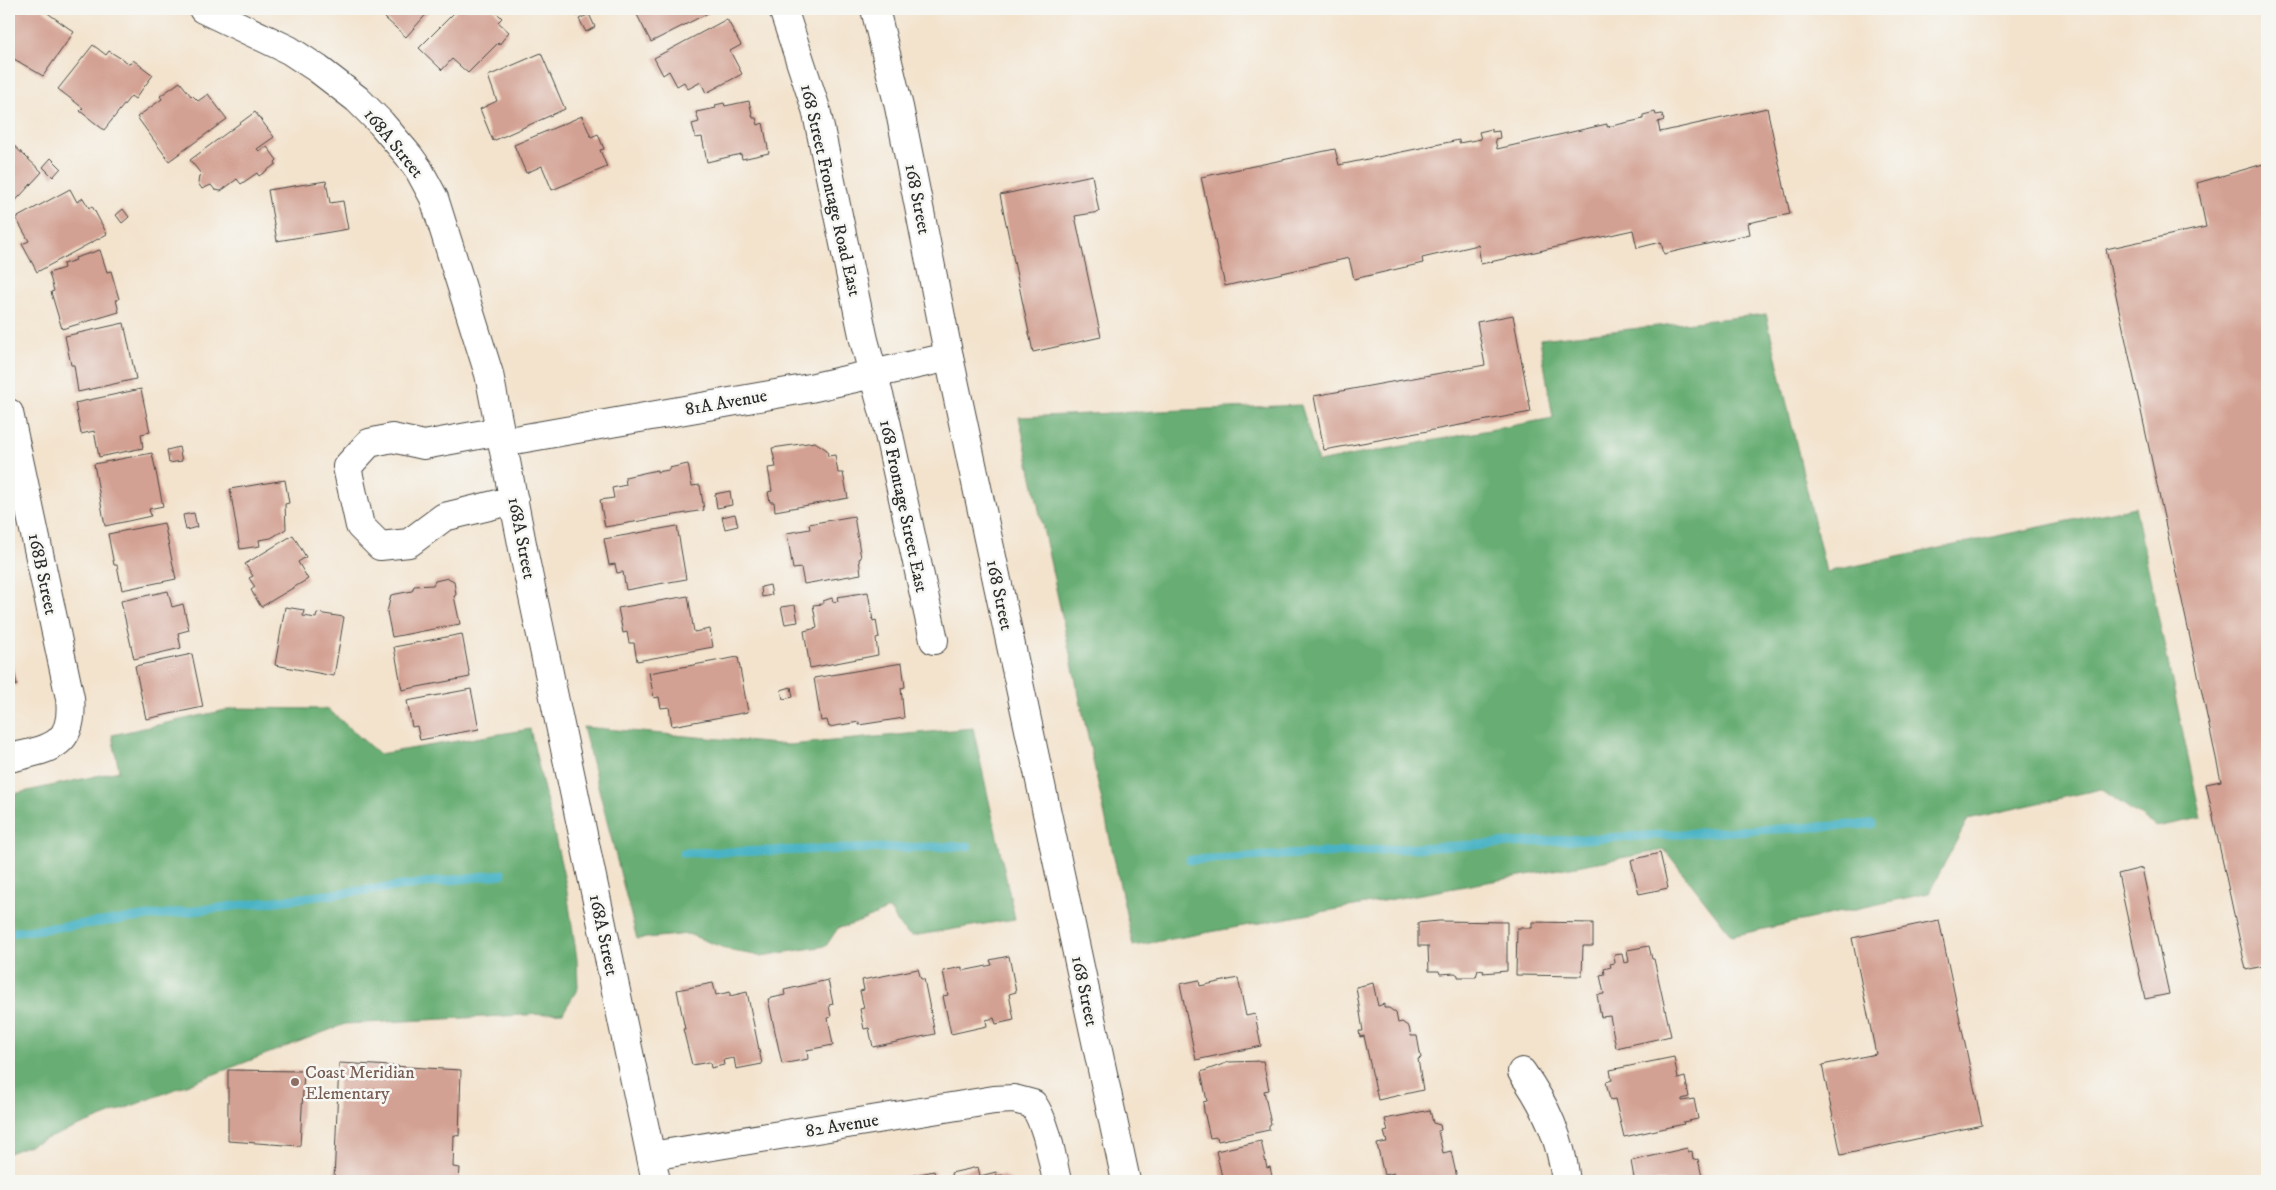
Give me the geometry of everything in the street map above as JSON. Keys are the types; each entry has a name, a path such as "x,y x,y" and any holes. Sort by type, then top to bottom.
{"street":[{"name":"168A Street","path":"203,9 289,50 318,69 369,110 396,139 419,170 439,212 489,374 654,1169"},
{"name":"168 Street Frontage Road East","path":"783,9 816,109 864,340 873,372"},
{"name":"168 Street","path":"875,9 905,135 949,357 1126,1181"},
{"name":"81A Avenue","path":"514,500 444,517 409,543 380,546 360,526 347,467 369,444 392,438 424,445 502,436 810,388 873,372 949,357"},
{"name":"168 Frontage Street East","path":"873,372 886,421 934,640"},
{"name":"168B Street","path":"9,413 70,698 71,718 66,736 61,741 46,749 9,758"},
{"path":"1522,1072 1539,1097 1552,1123 1566,1181"},
{"name":"82 Avenue","path":"654,1169 1000,1099 1014,1098 1032,1104 1046,1132 1057,1181"}],"green space":[{"path":"1766,314 1826,572 2135,507 2201,818 2156,827 2101,789 1968,819 1929,893 1732,936 1665,850 1133,946 1019,417 1301,405 1318,462 1553,418 1540,339"},
{"path":"235,708 328,709 379,754 530,729 566,885 577,959 578,988 563,1013 345,1024 9,1153 9,795 119,771 112,735"},
{"path":"583,727 789,745 973,728 1015,919 912,936 900,927 889,909 858,923 838,928 826,946 761,956 732,951 688,934 637,939"}],"building":[{"path":"9,9 42,9 74,32 43,76 9,56"},
{"path":"393,9 431,9 406,37 385,18"},
{"path":"458,9 493,9 502,18 498,22 509,32 499,45 498,43 468,73 452,59 442,70 419,48"},
{"path":"573,9 583,9 575,13"},
{"path":"634,9 716,9 651,42"},
{"path":"589,14 595,27 586,32 579,19"},
{"path":"727,19 741,45 730,51 742,74 706,93 701,82 688,89 684,82 677,86 669,71 663,75 654,58"},
{"path":"93,45 106,55 109,51 130,64 133,60 153,75 135,99 131,96 104,130 80,111 83,108 58,89"},
{"path":"541,53 565,109 493,141 480,109 497,101 488,76"},
{"path":"180,82 191,96 198,101 208,94 227,119 169,161 137,117 162,99 160,96"},
{"path":"749,101 753,118 756,118 758,125 763,123 769,153 742,159 741,154 707,162 702,137 696,138 692,124 699,122 696,112 716,108 715,105 724,103 725,106"},
{"path":"1767,108 1790,214 1748,223 1750,234 1664,254 1661,242 1637,248 1633,230 1481,264 1478,245 1422,258 1423,263 1354,279 1349,258 1225,286 1201,177 1335,149 1339,165 1459,140 1459,143 1481,139 1479,132 1492,129 1492,132 1499,131 1500,138 1495,139 1497,149 1607,124 1607,127 1643,119 1643,115 1655,112 1656,115 1662,114 1664,120 1658,122 1660,132"},
{"path":"255,112 274,137 257,149 259,151 266,147 268,148 277,160 276,164 259,176 257,173 241,184 237,179 221,191 215,190 211,185 202,189 198,183 201,174 190,160"},
{"path":"582,116 591,137 598,134 604,149 600,150 607,167 552,190 542,166 526,173 514,145"},
{"path":"9,141 42,172 9,208"},
{"path":"51,158 61,168 53,177 43,167"},
{"path":"2267,163 2267,965 2246,970 2206,784 2221,781 2106,249 2206,227 2197,183"},
{"path":"1092,175 1099,212 1075,216 1101,337 1033,352 1000,195"},
{"path":"326,181 330,203 343,201 348,229 277,241 268,190"},
{"path":"70,189 77,202 83,198 89,208 92,206 107,234 37,272 22,244 29,241 16,218"},
{"path":"123,209 129,217 122,223 116,215"},
{"path":"100,250 107,272 111,271 119,299 116,300 119,312 62,329 51,292 54,291 49,273 64,268 63,264 76,260 75,258"},
{"path":"1513,315 1531,412 1324,450 1314,396 1485,365 1477,322"},
{"path":"124,323 136,379 78,392 74,365 71,365 65,336"},
{"path":"141,389 150,432 141,434 143,448 99,457 94,431 81,434 75,403"},
{"path":"815,442 827,450 828,456 835,455 838,473 843,473 848,498 775,511 774,502 770,502 768,492 772,491 768,468 776,467 772,448"},
{"path":"179,447 182,461 169,463 167,450"},
{"path":"152,453 163,506 149,509 151,516 105,526 94,464"},
{"path":"688,464 692,486 700,485 704,510 605,527 600,500 614,498 612,488 626,485 625,477 657,470 657,472 669,470 669,468"},
{"path":"285,480 289,503 285,504 286,529 271,538 259,540 260,546 240,549 230,489"},
{"path":"730,491 732,505 717,508 715,494"},
{"path":"194,513 197,527 186,530 183,515"},
{"path":"735,514 738,526 725,529 722,517"},
{"path":"854,516 861,558 859,559 861,574 804,584 801,568 793,569 787,533 810,529 809,524"},
{"path":"164,523 176,579 122,590 117,565 114,565 108,534"},
{"path":"677,526 686,579 626,590 623,572 617,573 615,564 609,565 604,539"},
{"path":"293,535 306,557 298,562 308,579 261,607 251,590 255,587 249,578 253,576 245,564"},
{"path":"448,578 454,581 456,595 454,596 460,624 392,637 387,612 391,595 412,591 414,586 433,585 435,581"},
{"path":"770,585 772,595 762,597 761,587"},
{"path":"168,591 172,607 183,604 189,630 178,633 181,648 134,659 121,601"},
{"path":"868,592 873,621 876,620 879,638 876,639 878,655 810,668 804,631 817,628 813,605 823,604 823,601 832,598 833,602 838,601 837,597"},
{"path":"688,596 694,632 710,629 713,647 637,661 634,643 629,643 627,632 623,633 618,608"},
{"path":"795,605 798,622 785,624 781,607"},
{"path":"285,607 304,610 303,616 316,618 317,613 344,617 334,676 275,665"},
{"path":"462,634 470,677 402,690 394,647"},
{"path":"192,654 203,707 146,719 135,666"},
{"path":"738,657 748,712 672,726 669,707 661,708 659,697 654,698 649,673"},
{"path":"9,659 11,659 17,685 9,687"},
{"path":"902,663 905,687 901,688 904,718 859,725 859,722 829,727 827,720 821,721 814,678"},
{"path":"791,687 793,697 783,699 781,690"},
{"path":"471,689 479,729 420,740 417,726 412,727 407,701"},
{"path":"1660,853 1668,888 1639,894 1631,860"},
{"path":"2142,868 2169,994 2145,999 2118,874"},
{"path":"1939,920 1982,1125 1841,1155 1822,1065 1876,1054 1852,938"},
{"path":"1439,921 1507,922 1507,971 1483,973 1484,971 1478,970 1476,977 1458,977 1455,973 1440,974 1439,971 1429,971 1428,946 1418,946 1418,923"},
{"path":"1532,922 1593,923 1593,946 1583,946 1582,976 1516,975 1517,928 1532,928"},
{"path":"1649,946 1652,959 1654,959 1671,1036 1616,1048 1610,1016 1601,1017 1597,995 1604,994 1600,975 1605,974 1604,969 1611,967 1610,964 1615,963 1614,955 1622,954 1624,963 1629,962 1627,950"},
{"path":"1009,956 1016,992 1009,994 1014,1020 996,1024 994,1018 986,1020 987,1026 951,1034 943,996 948,995 943,971 962,967 962,971 992,965 990,960"},
{"path":"918,969 921,979 924,979 935,1034 873,1047 869,1028 864,1029 860,1009 864,1008 860,991 864,990 862,980"},
{"path":"1238,978 1246,1016 1255,1014 1261,1046 1196,1060 1180,984 1199,980 1200,986"},
{"path":"828,980 833,1004 829,1005 831,1017 828,1018 833,1045 807,1050 808,1059 782,1064 768,999 785,995 784,990"},
{"path":"713,983 716,995 730,992 730,996 747,992 762,1064 736,1069 734,1058 723,1060 724,1065 711,1068 710,1062 692,1065 683,1029 685,1029 677,990"},
{"path":"1373,983 1378,1006 1384,1004 1384,1008 1389,1008 1396,1013 1398,1023 1402,1022 1409,1027 1411,1036 1417,1036 1421,1058 1418,1059 1423,1090 1378,1100 1364,1036 1360,1037 1359,1031 1363,1031 1356,987"},
{"path":"1674,1057 1678,1079 1685,1077 1689,1097 1682,1099 1682,1101 1694,1099 1698,1119 1683,1122 1684,1124 1624,1137 1615,1099 1610,1100 1606,1082 1612,1080 1610,1070"},
{"path":"1263,1061 1269,1090 1264,1091 1271,1124 1269,1125 1269,1130 1218,1141 1217,1137 1210,1138 1204,1111 1203,1102 1207,1101 1201,1072 1229,1062"},
{"path":"339,1063 461,1070 459,1136 454,1135 453,1167 460,1168 459,1181 334,1181"},
{"path":"228,1070 304,1071 300,1146 228,1141"},
{"path":"1430,1110 1433,1123 1440,1125 1441,1130 1438,1131 1443,1153 1451,1151 1457,1178 1443,1181 1396,1181 1394,1173 1384,1175 1377,1144 1387,1142 1384,1132 1388,1131 1385,1119"},
{"path":"1261,1141 1267,1168 1270,1167 1273,1181 1223,1181 1216,1151"},
{"path":"1687,1148 1688,1152 1692,1151 1693,1160 1698,1159 1703,1181 1631,1181 1630,1179 1634,1178 1631,1161"},
{"path":"978,1167 980,1176 996,1172 997,1176 1002,1175 1013,1181 953,1181 951,1173"},
{"path":"934,1171 936,1181 905,1181 905,1177"},
{"path":"2267,1175 2267,1181 2242,1181 2242,1180"}],"waterway":[{"path":"1190,860 1872,824"},
{"path":"683,853 968,846"},
{"path":"9,933 502,874"}],"place":[{"name":"Coast Meridian Elementary","path":"295,1082"}]}
